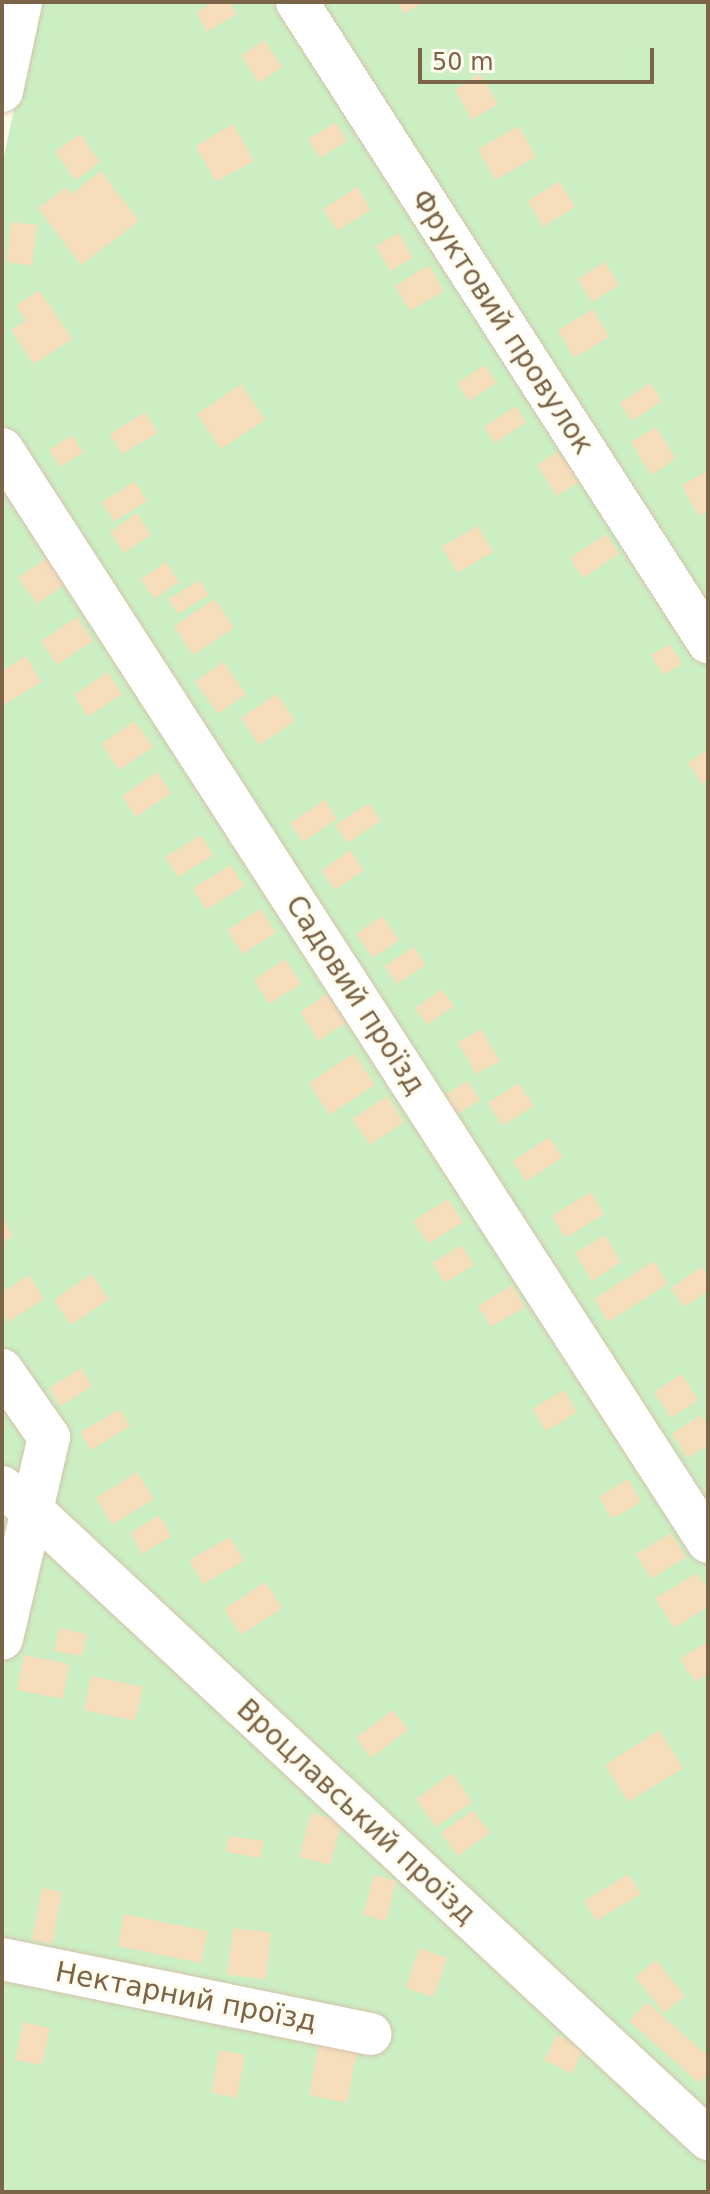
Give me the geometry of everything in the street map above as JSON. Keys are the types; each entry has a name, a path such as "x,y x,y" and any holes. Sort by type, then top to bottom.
{"street":[{"path":"2,91 21,2"},
{"name":"Фруктовий провулок","path":"297,2 708,642"},
{"name":"Садовий проїзд","path":"2,449 708,1542"},
{"path":"2,1370 49,1437 17,1499 2,1639"},
{"name":"Вроцлавський проїзд","path":"17,1499 708,2139"},
{"name":"Нектарний проїзд","path":"2,1959 370,2034"}],"green space":[{"path":"37,2 708,2 708,2192 2,2192 2,165"}],"building":[{"path":"214,2 230,2 237,14 207,32 196,12"},
{"path":"397,2 424,2 404,14"},
{"path":"264,40 282,67 259,83 241,56"},
{"path":"480,74 498,104 472,120 455,90"},
{"path":"336,122 347,141 320,158 308,139"},
{"path":"233,124 254,161 216,182 196,146"},
{"path":"519,126 536,157 495,180 478,149"},
{"path":"80,134 100,162 75,180 55,152"},
{"path":"101,171 139,221 81,265 38,208 66,187 72,194"},
{"path":"559,181 575,207 543,227 528,201"},
{"path":"357,187 371,210 337,231 323,209"},
{"path":"11,222 37,225 32,265 6,262"},
{"path":"399,233 413,258 390,271 376,246"},
{"path":"605,262 619,285 592,302 577,279"},
{"path":"429,265 444,291 410,311 395,286"},
{"path":"39,290 72,339 34,364 11,330 26,320 16,306"},
{"path":"593,309 609,337 574,358 558,330"},
{"path":"485,365 497,383 469,401 457,383"},
{"path":"650,383 662,401 632,421 620,403"},
{"path":"241,384 265,420 221,449 197,414"},
{"path":"516,406 526,422 495,443 484,427"},
{"path":"145,412 158,433 122,454 110,434"},
{"path":"656,427 676,459 651,475 631,442"},
{"path":"72,435 83,452 60,467 49,450"},
{"path":"559,451 579,481 557,496 537,465"},
{"path":"708,471 708,511 698,516 682,485"},
{"path":"135,481 147,501 114,522 102,502"},
{"path":"137,513 151,535 124,553 110,532"},
{"path":"478,526 493,552 457,573 442,546"},
{"path":"606,534 619,554 583,578 570,558"},
{"path":"53,553 71,580 37,604 18,578"},
{"path":"166,562 179,582 154,599 141,579"},
{"path":"200,580 209,595 178,614 168,599"},
{"path":"215,599 234,628 193,655 174,626"},
{"path":"77,617 93,641 57,665 41,641"},
{"path":"670,644 682,664 663,675 651,655"},
{"path":"26,656 41,682 2,706 2,671"},
{"path":"223,662 246,694 218,714 195,682"},
{"path":"108,672 122,694 88,717 74,695"},
{"path":"277,694 295,721 259,745 241,718"},
{"path":"135,721 153,747 119,770 101,744"},
{"path":"708,749 708,780 702,784 688,763"},
{"path":"157,772 171,793 136,817 122,796"},
{"path":"325,800 337,819 303,842 290,823"},
{"path":"369,803 381,821 347,843 335,825"},
{"path":"201,835 213,855 178,877 165,857"},
{"path":"350,850 364,870 335,890 321,871"},
{"path":"231,865 244,886 206,910 193,888"},
{"path":"261,909 276,933 242,954 227,930"},
{"path":"382,916 399,940 373,958 356,934"},
{"path":"414,947 426,965 397,984 384,966"},
{"path":"285,959 301,984 269,1004 254,980"},
{"path":"442,989 454,1006 427,1025 415,1008"},
{"path":"327,994 346,1023 318,1041 300,1012"},
{"path":"481,1029 500,1061 476,1074 458,1042"},
{"path":"354,1053 375,1085 329,1115 309,1083"},
{"path":"467,1081 480,1100 456,1115 444,1096"},
{"path":"519,1083 534,1106 502,1126 488,1103"},
{"path":"387,1096 404,1122 370,1145 352,1119"},
{"path":"549,1137 563,1157 526,1182 513,1161"},
{"path":"591,1192 604,1214 565,1238 552,1216"},
{"path":"448,1199 463,1222 428,1244 413,1221"},
{"path":"2,1217 13,1236 2,1243"},
{"path":"605,1235 621,1262 592,1281 575,1253"},
{"path":"461,1245 474,1265 445,1283 432,1263"},
{"path":"654,1261 668,1284 608,1322 594,1299"},
{"path":"701,1267 708,1278 708,1291 684,1307 671,1288"},
{"path":"91,1274 109,1299 71,1325 54,1300"},
{"path":"29,1275 44,1299 8,1322 2,1313 2,1292"},
{"path":"512,1285 525,1307 491,1327 478,1306"},
{"path":"81,1368 92,1386 60,1407 49,1388"},
{"path":"682,1374 698,1400 671,1418 654,1392"},
{"path":"564,1390 577,1412 546,1431 532,1409"},
{"path":"120,1409 130,1426 91,1450 80,1432"},
{"path":"700,1415 708,1427 708,1445 688,1458 672,1434"},
{"path":"137,1472 154,1499 112,1525 96,1498"},
{"path":"628,1479 641,1502 612,1519 599,1497"},
{"path":"159,1515 171,1536 142,1554 130,1533"},
{"path":"671,1533 686,1557 651,1579 636,1554"},
{"path":"230,1537 244,1561 203,1584 189,1560"},
{"path":"697,1573 708,1590 708,1607 674,1628 655,1598"},
{"path":"265,1582 282,1608 241,1635 224,1609"},
{"path":"59,1628 87,1634 82,1656 54,1651"},
{"path":"708,1641 708,1673 695,1682 680,1659"},
{"path":"24,1655 69,1664 63,1699 17,1690"},
{"path":"91,1676 143,1687 135,1721 84,1710"},
{"path":"393,1710 408,1730 371,1758 356,1738"},
{"path":"659,1730 683,1768 628,1802 605,1765"},
{"path":"452,1773 472,1802 436,1827 416,1799"},
{"path":"473,1810 490,1833 458,1856 441,1833"},
{"path":"311,1813 342,1821 330,1865 299,1857"},
{"path":"229,1836 264,1841 261,1858 226,1852"},
{"path":"628,1874 641,1894 596,1921 584,1901"},
{"path":"374,1875 396,1881 386,1921 363,1915"},
{"path":"42,1888 62,1892 52,1944 32,1940"},
{"path":"124,1914 208,1931 201,1963 118,1946"},
{"path":"233,1928 271,1932 266,1979 227,1975"},
{"path":"419,1948 447,1958 434,1997 406,1988"},
{"path":"656,1960 685,1996 664,2013 635,1977"},
{"path":"647,2002 708,2056 708,2073 699,2083 629,2021"},
{"path":"23,2022 50,2028 42,2065 15,2060"},
{"path":"557,2035 584,2049 572,2074 544,2060"},
{"path":"320,2039 358,2047 347,2103 309,2095"},
{"path":"219,2050 245,2055 237,2098 211,2093"}]}
